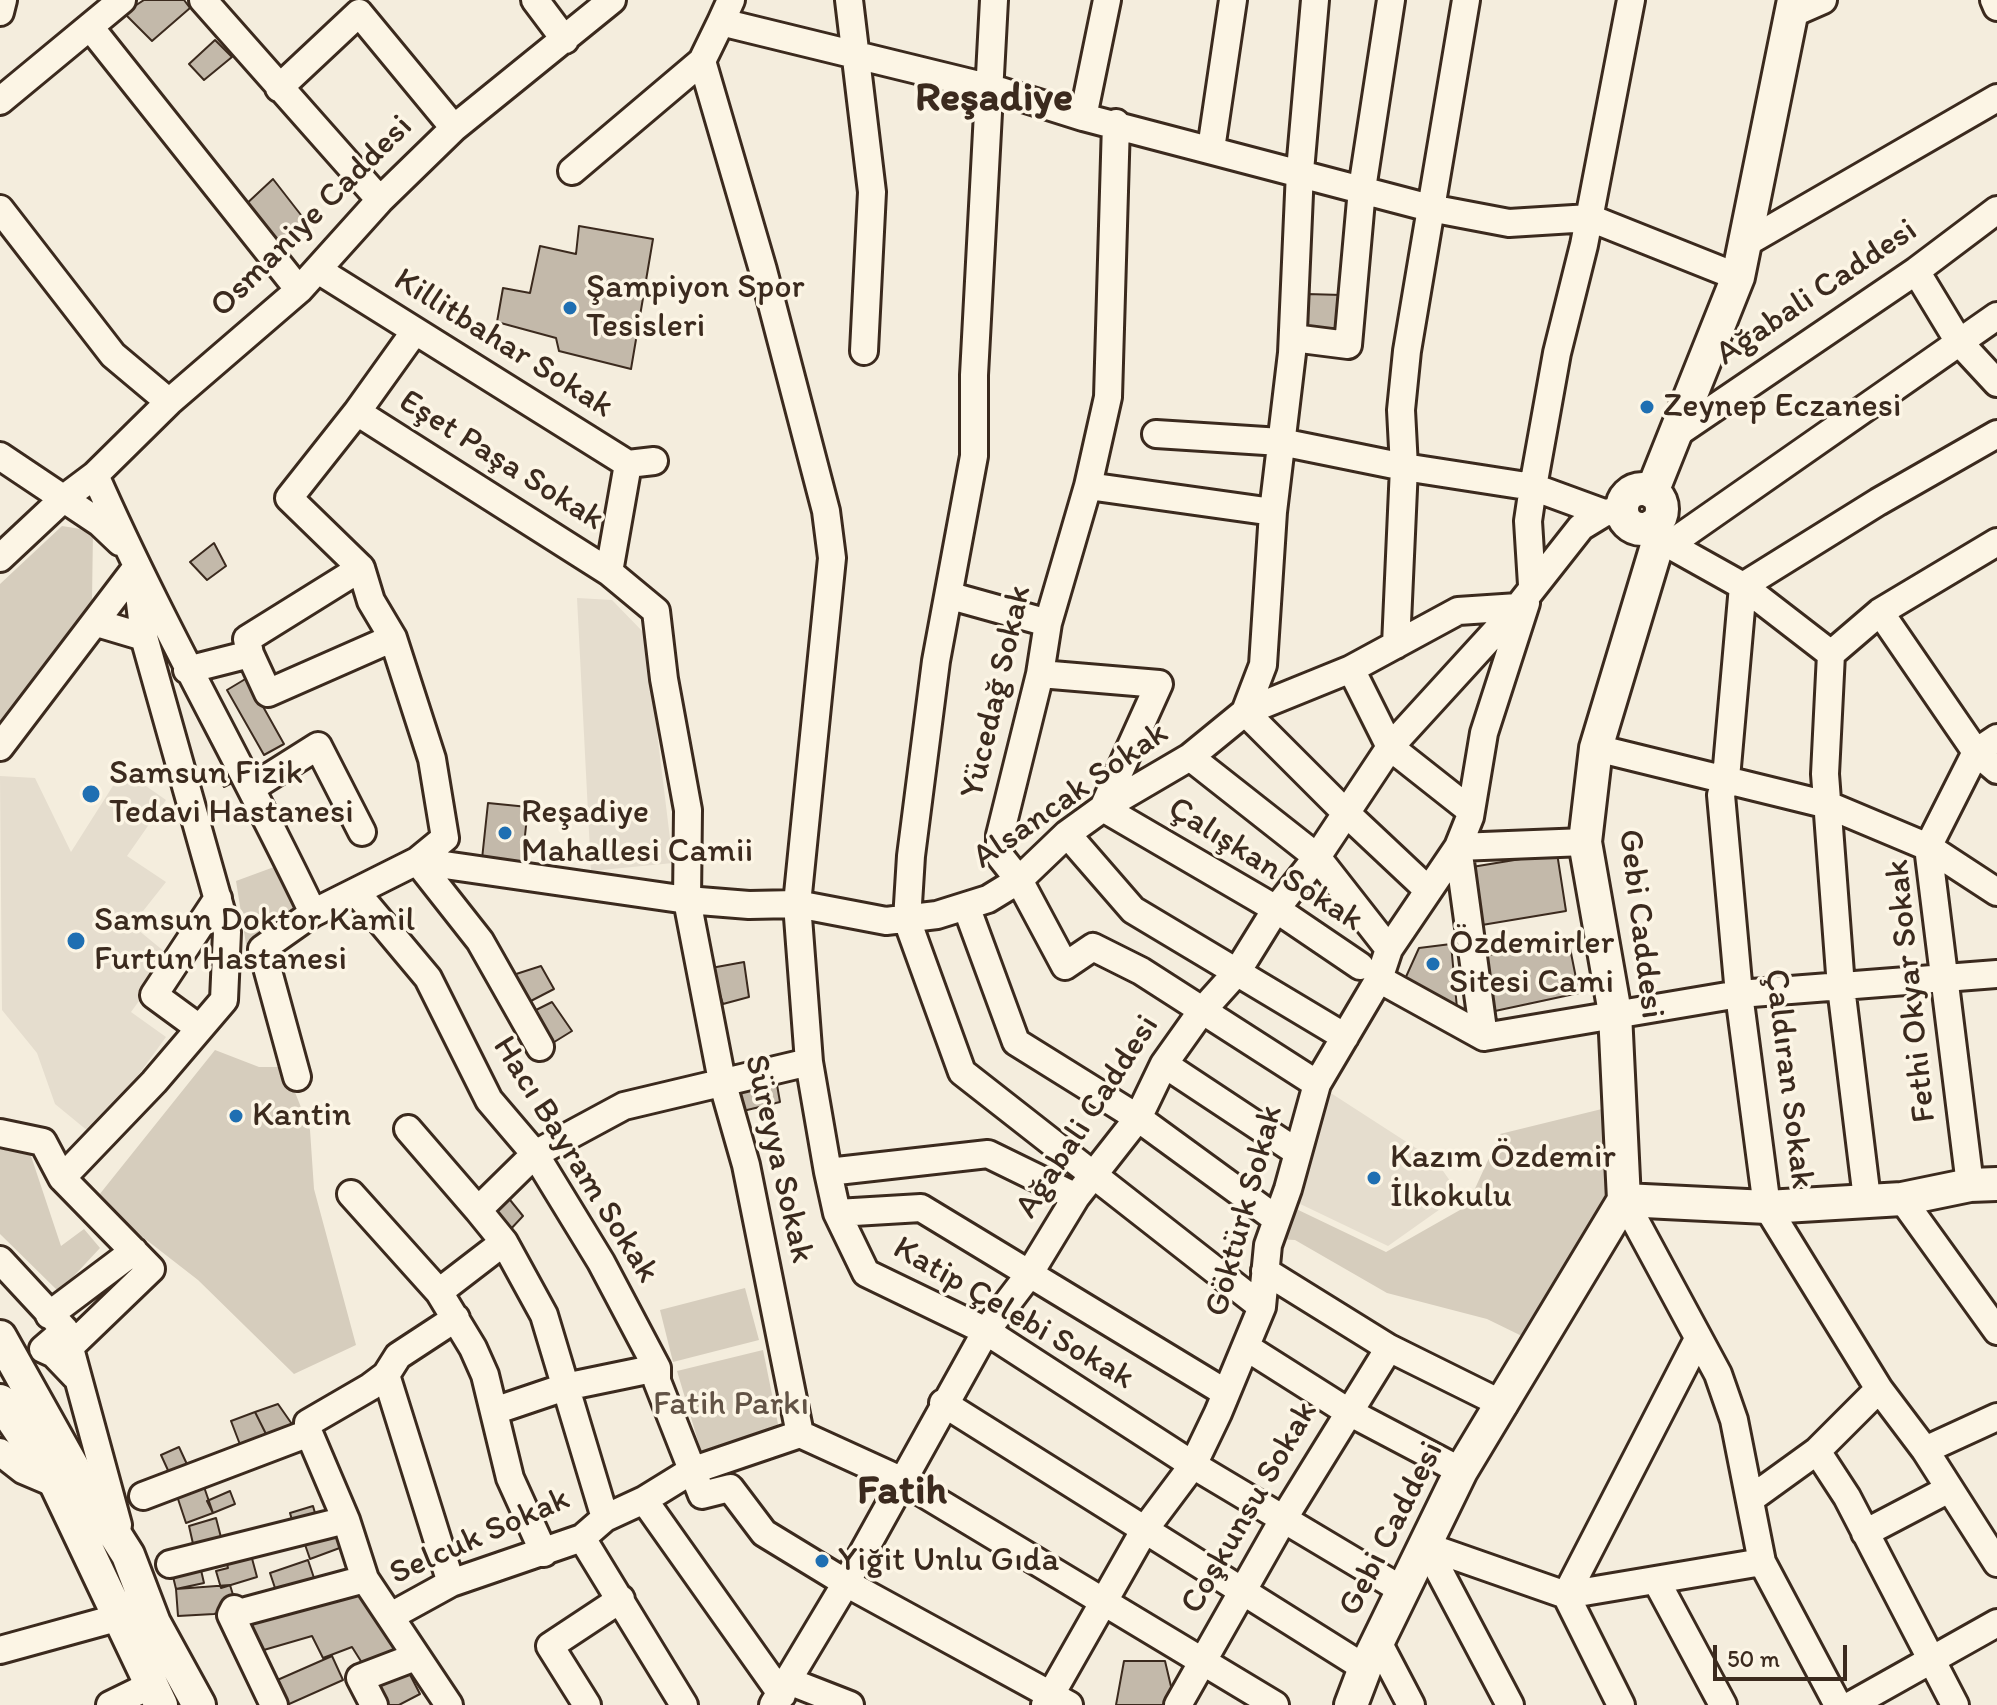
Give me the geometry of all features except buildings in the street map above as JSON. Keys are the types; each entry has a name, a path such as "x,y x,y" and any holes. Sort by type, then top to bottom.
{"main road":[{"path":"1660,537 1639,529 1613,512 1631,492 1642,489 1652,492 1738,277 1792,7"},
{"name":"Gebi Caddesi","path":"1351,1705 1461,1471 1504,1405 1624,1200 1615,1013 1585,842 1596,748 1660,537 1662,509 1652,492"},
{"path":"1624,1200 1767,1207 1902,1199 1984,1184"},
{"path":"0,1337 76,1473 128,1555 154,1623 199,1705"},
{"path":"0,1401 56,1484 156,1695"}],"street":[{"path":"0,12 3,0"},
{"path":"0,101 122,0"},
{"path":"203,0 380,200"},
{"path":"535,0 565,40"},
{"name":"Osmaniye Caddesi","path":"0,558 63,499 95,475 169,402 299,290 380,200 454,128 612,0"},
{"path":"849,0 853,57 872,192 864,351"},
{"path":"994,0 974,375 974,456 951,596 936,661 911,856 907,920 962,1072 1262,1307"},
{"path":"1083,117 1107,0"},
{"path":"1211,149 1233,0"},
{"path":"1315,0 1300,171 1293,338 1273,512 1263,665 1245,712 1428,890"},
{"path":"1293,338 1348,345 1362,189 1391,0"},
{"path":"1396,645 1404,467 1401,410 1407,351 1466,0"},
{"path":"1532,587 1528,521 1533,487 1559,340 1590,218 1631,0"},
{"path":"1792,7 1823,0"},
{"path":"1994,0 1997,7"},
{"path":"279,88 354,6 454,128"},
{"path":"572,171 702,61 726,11 853,57 991,88 1083,117 1300,171 1430,208 1509,223 1590,218 1738,277"},
{"path":"90,27 299,290"},
{"name":"Katip Çelebi Sokak","path":"702,61 763,270 819,482 832,558 797,904 809,1062 837,1213 866,1273 986,1331 1193,1465 1404,1591"},
{"path":"1746,243 1997,98"},
{"name":"Yücedağ Sokak","path":"1116,123 1108,397 1088,486 1048,623 1040,674 1000,835 1000,856 1019,880 1065,966 1093,947 1141,971 1317,1084"},
{"path":"0,209 8,238 42,259 113,355 169,402"},
{"name":"Ağabali Caddesi","path":"1676,434 1916,271 1997,210"},
{"name":"Killitbahar Sokak","path":"318,270 415,331 641,462 609,572"},
{"path":"1916,271 1959,342 1997,383"},
{"path":"1831,654 1743,586 1660,537 1997,316"},
{"path":"357,412 415,331"},
{"name":"Eşet Paşa Sokak","path":"417,861 445,838 432,759 393,638 371,601 361,568 289,498 357,412 609,572 656,611 664,679 688,810 687,900"},
{"path":"1156,434 1281,442 1404,467 1533,487 1613,512"},
{"path":"1743,586 1878,502 1997,434"},
{"path":"0,456 100,523 132,559 144,637 227,932 224,1000 154,1082 62,1178"},
{"path":"95,475 187,670 253,787 313,913"},
{"path":"1088,486 1273,512"},
{"name":"Ağabali Caddesi","path":"780,1693 846,1583 943,1403 986,1331 1028,1276 1076,1197 1138,1118 1164,1064 1201,1012 1237,972 1276,909 1317,857 1390,747 1581,527 1613,512"},
{"path":"1867,1199 1841,987 1825,774 1831,654 1880,612 1997,542"},
{"path":"0,747 97,623 132,559"},
{"path":"361,568 247,639 250,654 268,693 393,638"},
{"name":"Çaldıran Sokak","path":"1743,586 1726,778 1721,795 1739,994 1767,1207 1879,1389 1925,1450 1997,1563"},
{"name":"Alsancak Sokak","path":"417,861 687,900 749,905 797,904 886,921 907,920 966,906 988,899 1019,880 1067,834 1103,808 1190,757 1245,712 1351,669 1458,611 1532,587"},
{"name":"Göktürk Sokak","path":"1055,1702 1145,1529 1193,1465 1246,1347 1262,1307 1275,1218 1288,1189 1317,1084 1345,1037 1370,972 1458,847 1471,811 1484,733 1532,587"},
{"path":"951,596 1048,623"},
{"path":"1880,612 1986,745 1997,770"},
{"path":"97,623 144,637"},
{"path":"187,670 250,654"},
{"path":"1351,669 1390,747 1471,811"},
{"path":"1040,674 1159,684 1103,808"},
{"name":"Fethi Okyar Sokak","path":"1984,1184 1942,979 1928,847 1986,745"},
{"path":"253,787 318,746 362,832"},
{"path":"1596,748 1828,805 1928,847 1997,892"},
{"path":"1190,757 1317,857 1389,949"},
{"name":"Çalışkan Sokak","path":"1103,808 1276,909 1370,972 1484,1037"},
{"path":"1067,834 1133,910 1345,1037"},
{"path":"1585,842 1458,847 1484,1037 1739,994 1997,974"},
{"path":"297,1077 262,949 313,913 417,861 480,941 540,1047"},
{"name":"Hacı Bayram Sokak","path":"356,892 428,978 489,1100 535,1154 601,1262 657,1368 657,1381 702,1495 730,1488 764,1533 846,1583"},
{"path":"199,1028 154,995 218,898"},
{"name":"Süreyya Sokak","path":"687,900 722,1081 746,1165 800,1434"},
{"path":"966,906 1016,1042 1138,1118 1275,1218"},
{"path":"478,1210 535,1154 624,1106 809,1062"},
{"path":"1164,1064 1297,1152"},
{"path":"408,1129 504,1242 544,1315 605,1518"},
{"path":"0,1133 43,1142 62,1178 151,1269 61,1331"},
{"path":"828,1172 988,1154 1076,1197"},
{"path":"351,1194 439,1292 456,1318 485,1375 510,1478 544,1553"},
{"path":"1902,1199 1997,1331"},
{"path":"1624,1200 1718,1374 1734,1420 1752,1498 1762,1562 1838,1705"},
{"path":"837,1213 921,1208 1028,1276 1226,1393"},
{"path":"439,1292 504,1242"},
{"path":"78,1379 54,1354 43,1349 134,1251"},
{"path":"0,1260 61,1331 78,1379 101,1473 128,1555"},
{"path":"1265,1271 1389,1348 1504,1405"},
{"path":"143,1496 308,1428 386,1375 398,1356 456,1318"},
{"path":"1566,1595 1698,1339"},
{"path":"1246,1347 1347,1411 1461,1471"},
{"name":"Coşkunsu Sokak","path":"1178,1705 1347,1411 1389,1348"},
{"path":"494,1411 565,1387 657,1368"},
{"path":"386,1375 451,1583"},
{"path":"1752,1498 1817,1451 1879,1389"},
{"path":"943,1403 1242,1592 1372,1655 1411,1705"},
{"path":"1925,1450 1997,1417"},
{"path":"308,1428 346,1520 365,1579 449,1705"},
{"path":"800,1434 903,1481 1275,1705"},
{"name":"Selcuk Sokak","path":"391,1616 451,1583 582,1538 605,1518 644,1500 691,1471 800,1434"},
{"path":"1817,1451 1865,1533 1955,1705"},
{"path":"0,1452 23,1470 56,1484"},
{"path":"1865,1533 1949,1489"},
{"path":"644,1500 780,1693 850,1705"},
{"path":"170,1564 346,1520"},
{"path":"582,1538 684,1705"},
{"path":"1426,1546 1566,1595 1762,1562"},
{"path":"1426,1546 1510,1705"},
{"path":"274,1705 232,1612 365,1579"},
{"path":"1657,1582 1723,1705"},
{"path":"846,1583 1055,1702"},
{"path":"1566,1595 1621,1705"},
{"path":"587,1705 550,1646 621,1599"},
{"path":"0,1650 120,1617"},
{"path":"1851,1705 1997,1623"},
{"path":"374,1705 360,1678 415,1657"},
{"path":"110,1705 156,1695"}],"shaded area":[{"path":"577,598 612,600 645,634 673,863 591,871"},
{"name":"Samsun Doktor Kamil Furtun Hastanesi","path":"123,770 166,800 127,856 166,882 132,925 171,957 131,1012 166,1037 94,1136 55,1104 37,1053 2,1010 0,776 35,778 71,852"},
{"name":"Kazım Özdemir İlkokulu","path":"1323,1088 1436,1161 1460,1195 1388,1246 1294,1201"}],"green space":[{"path":"62,526 93,531 92,600 0,727 0,584"},
{"path":"274,867 297,916 246,944 236,881"},
{"path":"215,1050 259,1067 285,1067 310,1130 314,1189 356,1345 294,1374 198,1280 95,1200"},
{"path":"1610,1107 1611,1185 1528,1339 1487,1319 1387,1293 1295,1240 1277,1239 1290,1206 1386,1252 1467,1206 1500,1134"},
{"path":"0,1138 25,1138 61,1246 84,1229 100,1248 59,1292 0,1234"},
{"path":"745,1288 759,1340 673,1362 660,1310"},
{"name":"Fatih Parkı","path":"763,1350 780,1434 704,1461 677,1371"}],"place":[{"name":"Şampiyon Spor Tesisleri","path":"570,308"},
{"name":"Zeynep Eczanesi","path":"1647,407"},
{"name":"Samsun Fizik Tedavi Hastanesi","path":"91,794"},
{"name":"Reşadiye Mahallesi Camii","path":"505,833"},
{"name":"Samsun Doktor Kamil Furtun Hastanesi","path":"76,941"},
{"name":"Özdemirler Sitesi Cami","path":"1433,964"},
{"name":"Kantin","path":"236,1116"},
{"name":"Kazım Özdemir İlkokulu","path":"1374,1178"},
{"name":"Yiğit Unlu Gıda","path":"822,1561"}],"district":[{"name":"Reşadiye","path":"994,99"},
{"name":"Fatih","path":"902,1492"}]}
